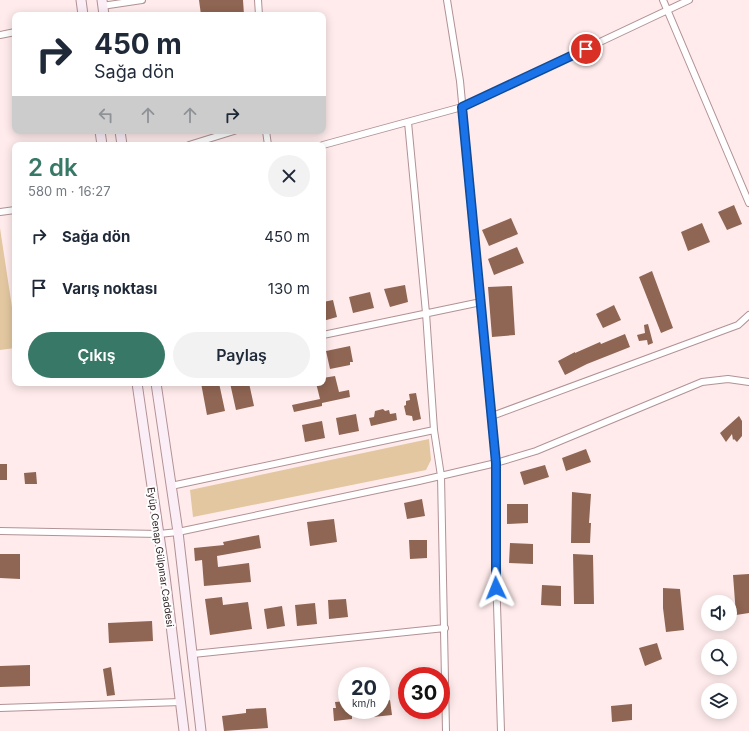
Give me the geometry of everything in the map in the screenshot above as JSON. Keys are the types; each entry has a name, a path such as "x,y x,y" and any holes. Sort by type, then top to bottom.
{"main road":[{"path":"81,0 83,12"},
{"name":"Eyüp Cenap Gülpınar Caddesi","path":"137,386 184,731"},
{"path":"156,386 172,486 202,731"}],"street":[{"path":"103,7 142,0"},
{"path":"258,0 259,12"},
{"path":"447,0 462,107 496,463 496,573 501,731"},
{"path":"664,0 749,203"},
{"path":"326,144 462,107 689,0"},
{"path":"0,35 12,33"},
{"path":"408,122 426,314 434,430 441,476 446,731"},
{"path":"199,142 224,134"},
{"path":"0,212 12,210"},
{"path":"326,335 481,302"},
{"path":"492,416 738,325 749,315"},
{"path":"0,531 158,534 178,532 496,463 536,451 702,382 728,379 749,382"},
{"path":"172,486 434,430"},
{"path":"193,654 445,628"},
{"path":"0,708 181,702"}],"shaded area":[{"path":"0,228 12,307 12,348 0,350"},
{"path":"429,439 431,460 426,470 193,517 190,490"}],"building":[{"path":"199,0 243,0 244,12 201,12"},
{"path":"734,205 742,224 727,230 718,212"},
{"path":"511,218 518,234 489,246 482,230"},
{"path":"702,223 710,242 688,251 681,232"},
{"path":"517,247 524,263 494,275 488,259"},
{"path":"652,271 673,328 661,333 639,277"},
{"path":"405,285 408,302 390,307 384,289"},
{"path":"512,286 515,335 492,337 488,287"},
{"path":"370,292 374,308 353,313 349,297"},
{"path":"333,300 337,317 326,320 326,301"},
{"path":"614,305 621,320 603,328 596,314"},
{"path":"648,324 653,343 648,345 647,340 639,341 637,335 645,333 644,325"},
{"path":"625,334 630,347 587,364 565,375 558,361 575,352 600,342 601,344"},
{"path":"350,346 353,362 350,362 350,365 330,369 326,351"},
{"path":"335,376 339,392 349,390 350,397 322,403 322,406 294,412 292,405 320,399 317,386 326,386 326,378"},
{"path":"202,386 220,386 225,411 207,415"},
{"path":"231,386 250,386 254,406 236,410"},
{"path":"416,393 421,419 413,421 412,416 406,415 404,406 406,405 406,401 410,400 409,394"},
{"path":"383,409 385,411 389,410 390,414 396,413 397,420 371,426 369,418 374,417 375,411"},
{"path":"356,414 359,431 339,435 336,418"},
{"path":"739,416 742,421 742,436 737,442 734,439 733,440 732,434 726,442 720,433"},
{"path":"322,421 325,438 305,442 302,425"},
{"path":"586,449 591,462 566,471 562,458"},
{"path":"0,464 7,464 7,480 0,480"},
{"path":"545,465 549,477 524,485 520,472"},
{"path":"36,472 37,484 25,484 24,473"},
{"path":"572,492 591,494 589,523 591,523 590,543 571,543"},
{"path":"422,499 425,516 407,519 404,503"},
{"path":"507,504 528,504 528,523 507,524"},
{"path":"334,519 337,542 310,546 307,522"},
{"path":"259,535 261,548 217,556 218,567 249,563 251,582 204,586 202,560 195,561 194,548 224,545 223,542"},
{"path":"409,540 427,540 427,558 410,559"},
{"path":"510,543 533,544 533,564 509,563"},
{"path":"0,554 20,554 20,579 0,578"},
{"path":"573,554 593,555 594,604 574,604"},
{"path":"749,574 749,613 737,615 737,595 734,595 733,575"},
{"path":"542,585 561,586 561,606 541,605"},
{"path":"663,588 680,589 684,630 666,632 663,608"},
{"path":"222,597 223,605 248,602 252,629 210,635 205,599"},
{"path":"346,599 348,617 329,619 328,600"},
{"path":"315,603 317,624 297,626 295,605"},
{"path":"282,606 285,626 267,629 264,609"},
{"path":"152,621 153,641 109,643 108,623"},
{"path":"657,643 662,659 645,666 639,648"},
{"path":"30,665 30,686 0,687 0,666"},
{"path":"111,667 115,695 107,696 103,669"},
{"path":"390,700 392,715 390,715"},
{"path":"335,702 338,702 338,719 352,719 334,721 333,708 336,708"},
{"path":"632,704 632,720 612,722 611,706"},
{"path":"266,708 268,728 224,731 222,716 246,713 246,709"}],"route":[{"path":"496,588 496,463 462,107 586,49"}]}
